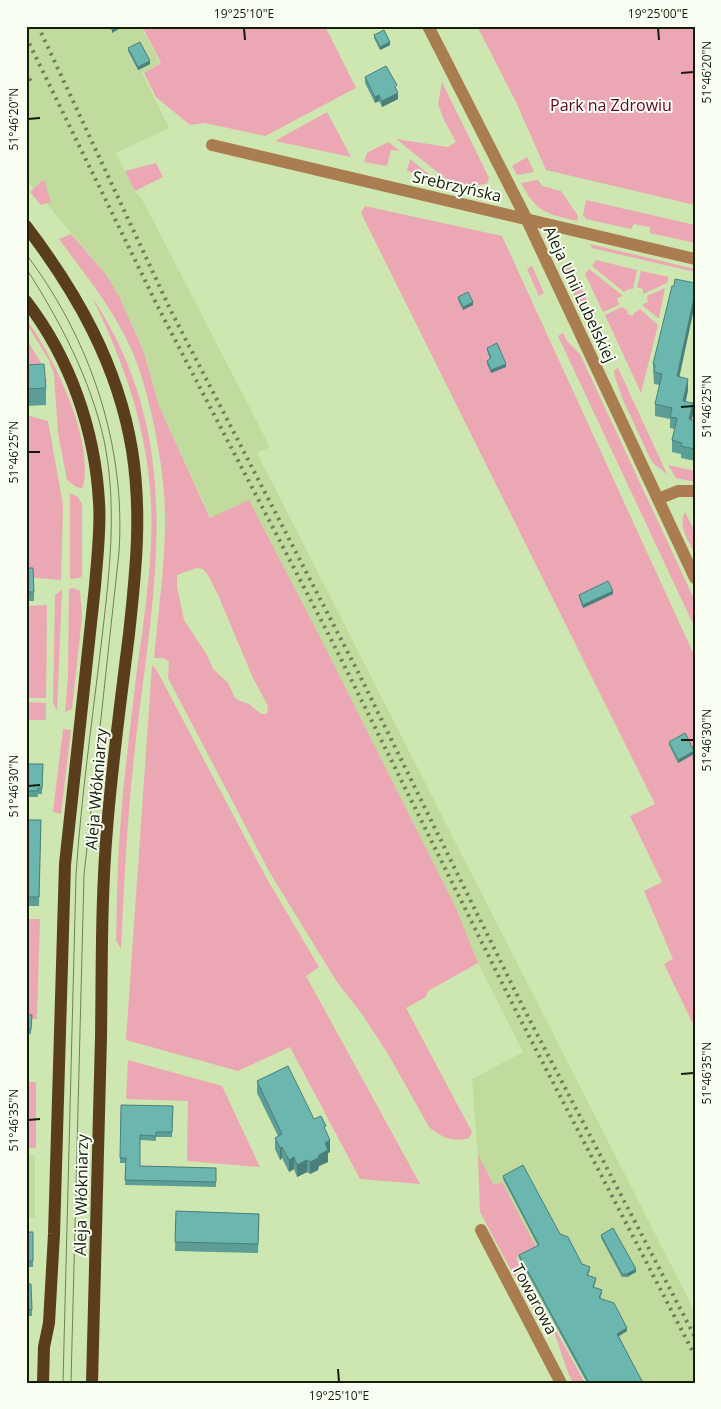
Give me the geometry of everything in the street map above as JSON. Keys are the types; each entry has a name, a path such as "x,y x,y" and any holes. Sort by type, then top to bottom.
{"main road":[{"name":"Aleja Włókniarzy","path":"26,226 55,264 79,302 106,359 121,401 127,426 134,467 138,509 136,570 106,843 92,1383"},
{"name":"Aleja Włókniarzy","path":"26,301 55,345 76,393 92,445 99,503 95,586 65,864 54,1234 49,1323 44,1347 43,1383"}],"street":[{"name":"Aleja Unii Lubelskiej","path":"428,26 527,220 695,578"},
{"name":"Srebrzyńska","path":"212,145 695,259"},
{"path":"658,499 678,491 695,491"},
{"name":"Towarowa","path":"481,1230 561,1383"}],"shaded area":[{"path":"26,26 141,26 160,63 142,73 169,128 116,153 135,191 143,201 270,447 257,453 695,1312 695,1383 587,1383 480,1187 472,1079 523,1052 478,963 456,908 321,639 249,501 211,518 159,406 155,390 119,296 105,273 26,179"},
{"path":"26,1155 35,1155 35,1218 26,1218"}],"green space":[{"path":"142,26 325,26 356,88 265,136 205,123 190,125 156,97 144,73 161,63"},
{"name":"Park na Zdrowiu","path":"477,26 695,26 695,205 546,170 516,102"},
{"path":"442,82 489,178 487,184 470,186 446,179 396,139 448,147 456,142 438,104"},
{"path":"327,112 351,157 275,141"},
{"path":"388,142 400,151 391,150 387,166 364,162 367,153"},
{"path":"527,157 534,172 517,175 512,166"},
{"path":"410,159 432,177 407,171"},
{"path":"156,163 163,177 135,191 125,171"},
{"path":"44,179 51,202 41,205 30,192"},
{"path":"538,180 542,186 561,191 578,216 577,221 550,214 537,206 526,193 521,183"},
{"path":"586,200 695,225 695,243 650,233 650,227 634,224 631,229 586,219 583,215"},
{"path":"365,206 502,236 695,657 695,1028 664,964 673,959 644,891 662,882 630,816 655,804 361,213"},
{"path":"71,234 105,273 119,296 144,353 159,406 210,518 249,500 456,908 478,963 428,991 426,997 406,1008 472,1132 469,1138 458,1140 448,1138 438,1134 429,1127 388,1054 362,1014 337,982 270,873 168,678 169,661 163,658 154,658 163,561 165,501 158,444 152,416 142,377 120,326 104,300 59,239","holes":["197,568 203,569 218,595 253,678 268,706 267,714 261,714 249,704 235,698 228,683 213,669 207,655 184,620 177,587 177,575"]},
{"path":"590,244 695,269 695,272 592,248"},
{"path":"596,260 637,270 633,289 624,292 592,266"},
{"path":"561,265 571,266 600,329 596,331 594,329 580,308"},
{"path":"532,266 544,293 539,296 527,269"},
{"path":"589,269 622,295 617,298 619,305 603,312 585,274"},
{"path":"641,271 669,277 667,283 643,294 643,289 637,287"},
{"path":"665,288 658,318 643,304 648,302 647,296"},
{"path":"92,297 123,353 142,409 153,465 156,521 149,636 129,805 121,949 116,940 120,826 150,566 150,488 143,437 130,389 113,343"},
{"path":"622,307 628,311 627,314 633,316 640,309 658,325 641,393 605,315"},
{"path":"26,319 37,335 59,376 77,423 83,446 85,468 83,487 81,488 76,487 67,480 58,433 54,374 49,360 26,323"},
{"path":"563,333 567,341 580,354 695,601 695,628 558,336"},
{"path":"26,338 41,363 47,381 26,382"},
{"path":"618,368 667,474 654,464 650,458 623,400 615,377 614,370"},
{"path":"26,415 48,421 63,505 61,580 26,577"},
{"path":"668,465 695,471 695,482 676,478"},
{"path":"70,493 78,497 82,504 82,576 70,579"},
{"path":"685,512 695,532 695,554 683,528 682,523"},
{"path":"73,588 80,591 82,617 72,709 65,712 68,679 69,589"},
{"path":"62,590 57,711 53,703 55,595"},
{"path":"47,605 46,698 26,698 26,606"},
{"path":"152,665 156,669 267,879 319,967 306,976 420,1184 360,1179 290,1047 238,1071 126,1040"},
{"path":"26,702 46,703 46,720 26,720"},
{"path":"63,729 71,730 61,814 53,812"},
{"path":"26,919 40,919 37,1019 26,1019"},
{"path":"128,1060 222,1086 260,1167 187,1161 188,1101 126,1099"},
{"path":"26,1082 36,1082 36,1148 26,1148"},
{"path":"478,1155 494,1185 502,1182 536,1247 516,1258 585,1383 573,1383 555,1333 547,1317 529,1304 480,1212"}],"building":[{"path":"110,26 118,26 112,30"},
{"path":"384,30 390,42 380,47 374,35"},
{"path":"140,42 150,61 138,67 128,48"},
{"path":"386,66 397,85 395,87 398,93 382,101 379,95 375,97 365,77"},
{"path":"675,279 695,283 695,293 677,376 688,379 683,401 693,403 689,419 695,421 695,449 681,446 682,443 672,440 677,418 670,417 672,408 655,404 662,374 654,372 655,365 653,364"},
{"path":"468,292 473,302 463,307 458,297"},
{"path":"497,343 506,364 491,370 487,361 491,358 487,348"},
{"path":"44,364 46,388 26,389 26,365"},
{"path":"26,568 33,568 34,592 26,592"},
{"path":"608,581 613,591 583,605 579,595"},
{"path":"685,733 694,751 678,760 669,742"},
{"path":"26,764 43,764 42,788 38,788 38,791 26,791"},
{"path":"26,820 41,820 39,897 26,897"},
{"path":"26,1015 32,1015 31,1029 28,1029 28,1077 26,1077"},
{"path":"288,1066 314,1119 321,1116 330,1140 325,1143 328,1150 319,1155 318,1158 310,1162 307,1160 297,1165 294,1157 289,1160 275,1138 282,1134 257,1081"},
{"path":"121,1105 173,1106 172,1132 156,1132 156,1136 140,1135 140,1166 216,1168 216,1182 125,1180 126,1158 120,1158"},
{"path":"523,1165 560,1234 568,1237 582,1264 590,1267 587,1275 596,1278 593,1287 602,1290 599,1298 614,1303 627,1328 617,1334 642,1381 638,1383 589,1383 519,1255 539,1245 503,1176"},
{"path":"176,1211 259,1214 258,1244 175,1242"},
{"path":"613,1228 636,1269 627,1274 622,1274 601,1235"},
{"path":"26,1232 33,1232 33,1261 26,1261"},
{"path":"26,1284 31,1284 32,1310 26,1310"}],"tram line":[{"path":"26,254 49,287 69,322 86,358 100,396 110,434 117,473 120,512 119,552 84,875 71,1383"},
{"path":"26,268 62,329 91,394 104,440 111,492 109,569 76,875 63,1383"}],"railway":[{"path":"38,26 171,311 359,674 524,1009 695,1337"},
{"path":"26,37 159,309 333,643 517,1013 695,1356"},
{"path":"26,72 31,82"}]}
